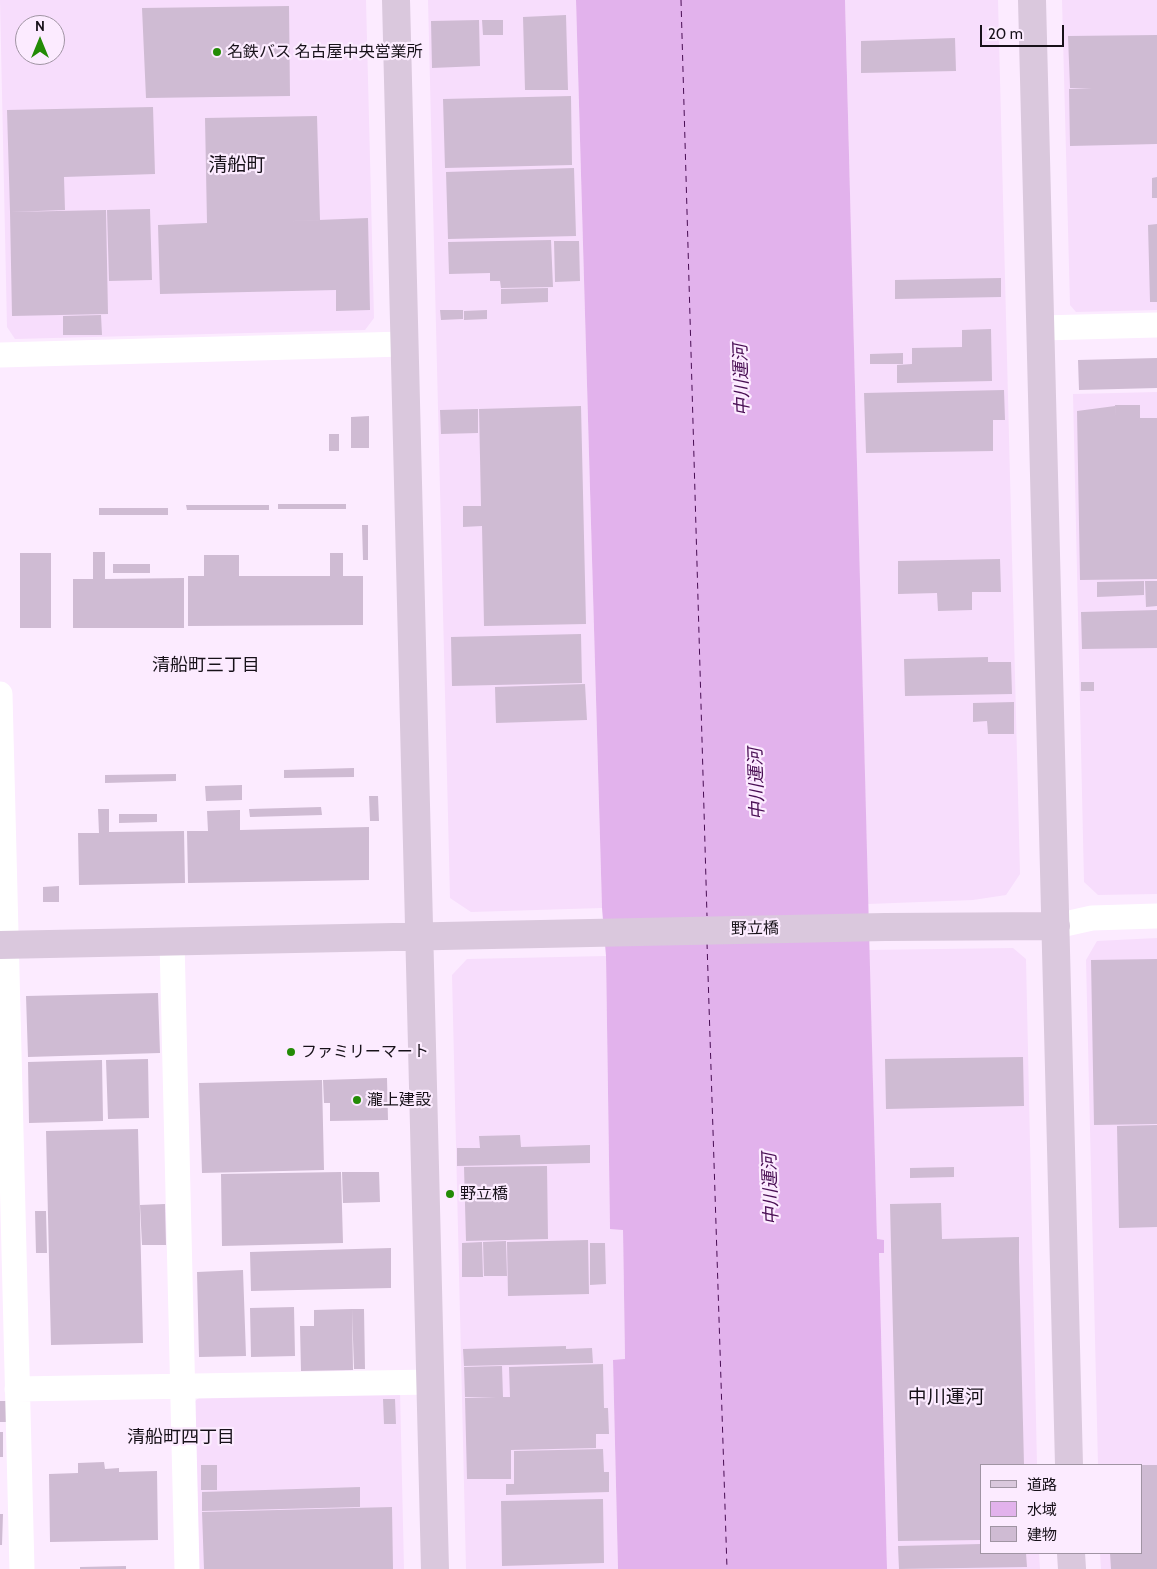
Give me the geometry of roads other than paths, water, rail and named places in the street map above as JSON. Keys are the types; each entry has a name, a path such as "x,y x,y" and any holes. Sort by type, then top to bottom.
{"street":[{"path":"396,0 436,1569"},
{"path":"1032,0 1069,1464"},
{"path":"1041,328 1157,325"},
{"path":"0,355 404,344"},
{"path":"0,694 8,1343 17,1389 22,1569"},
{"path":"1056,926 1092,918 1157,916"},
{"name":"野立橋","path":"3,946 172,940 886,926 1056,926"},
{"path":"172,940 187,1569"},
{"path":"17,1389 431,1382"},
{"path":"1071,1554 1072,1569"}],"water":[{"path":"576,0 845,0 877,1239 884,1240 884,1253 879,1253 887,1569 618,1569 613,1360 625,1359 623,1230 610,1229 606,956 602,908"}],"place":[{"name":"名鉄バス 名古屋中央営業所","path":"217,52"},
{"name":"ファミリーマート","path":"291,1052"},
{"name":"瀧上建設","path":"357,1100"},
{"name":"野立橋","path":"450,1194"}],"district":[{"name":"清船町","path":"237,165"},
{"name":"清船町三丁目","path":"206,666"},
{"name":"中川運河","path":"946,1397"},
{"name":"清船町四丁目","path":"181,1438"}]}
